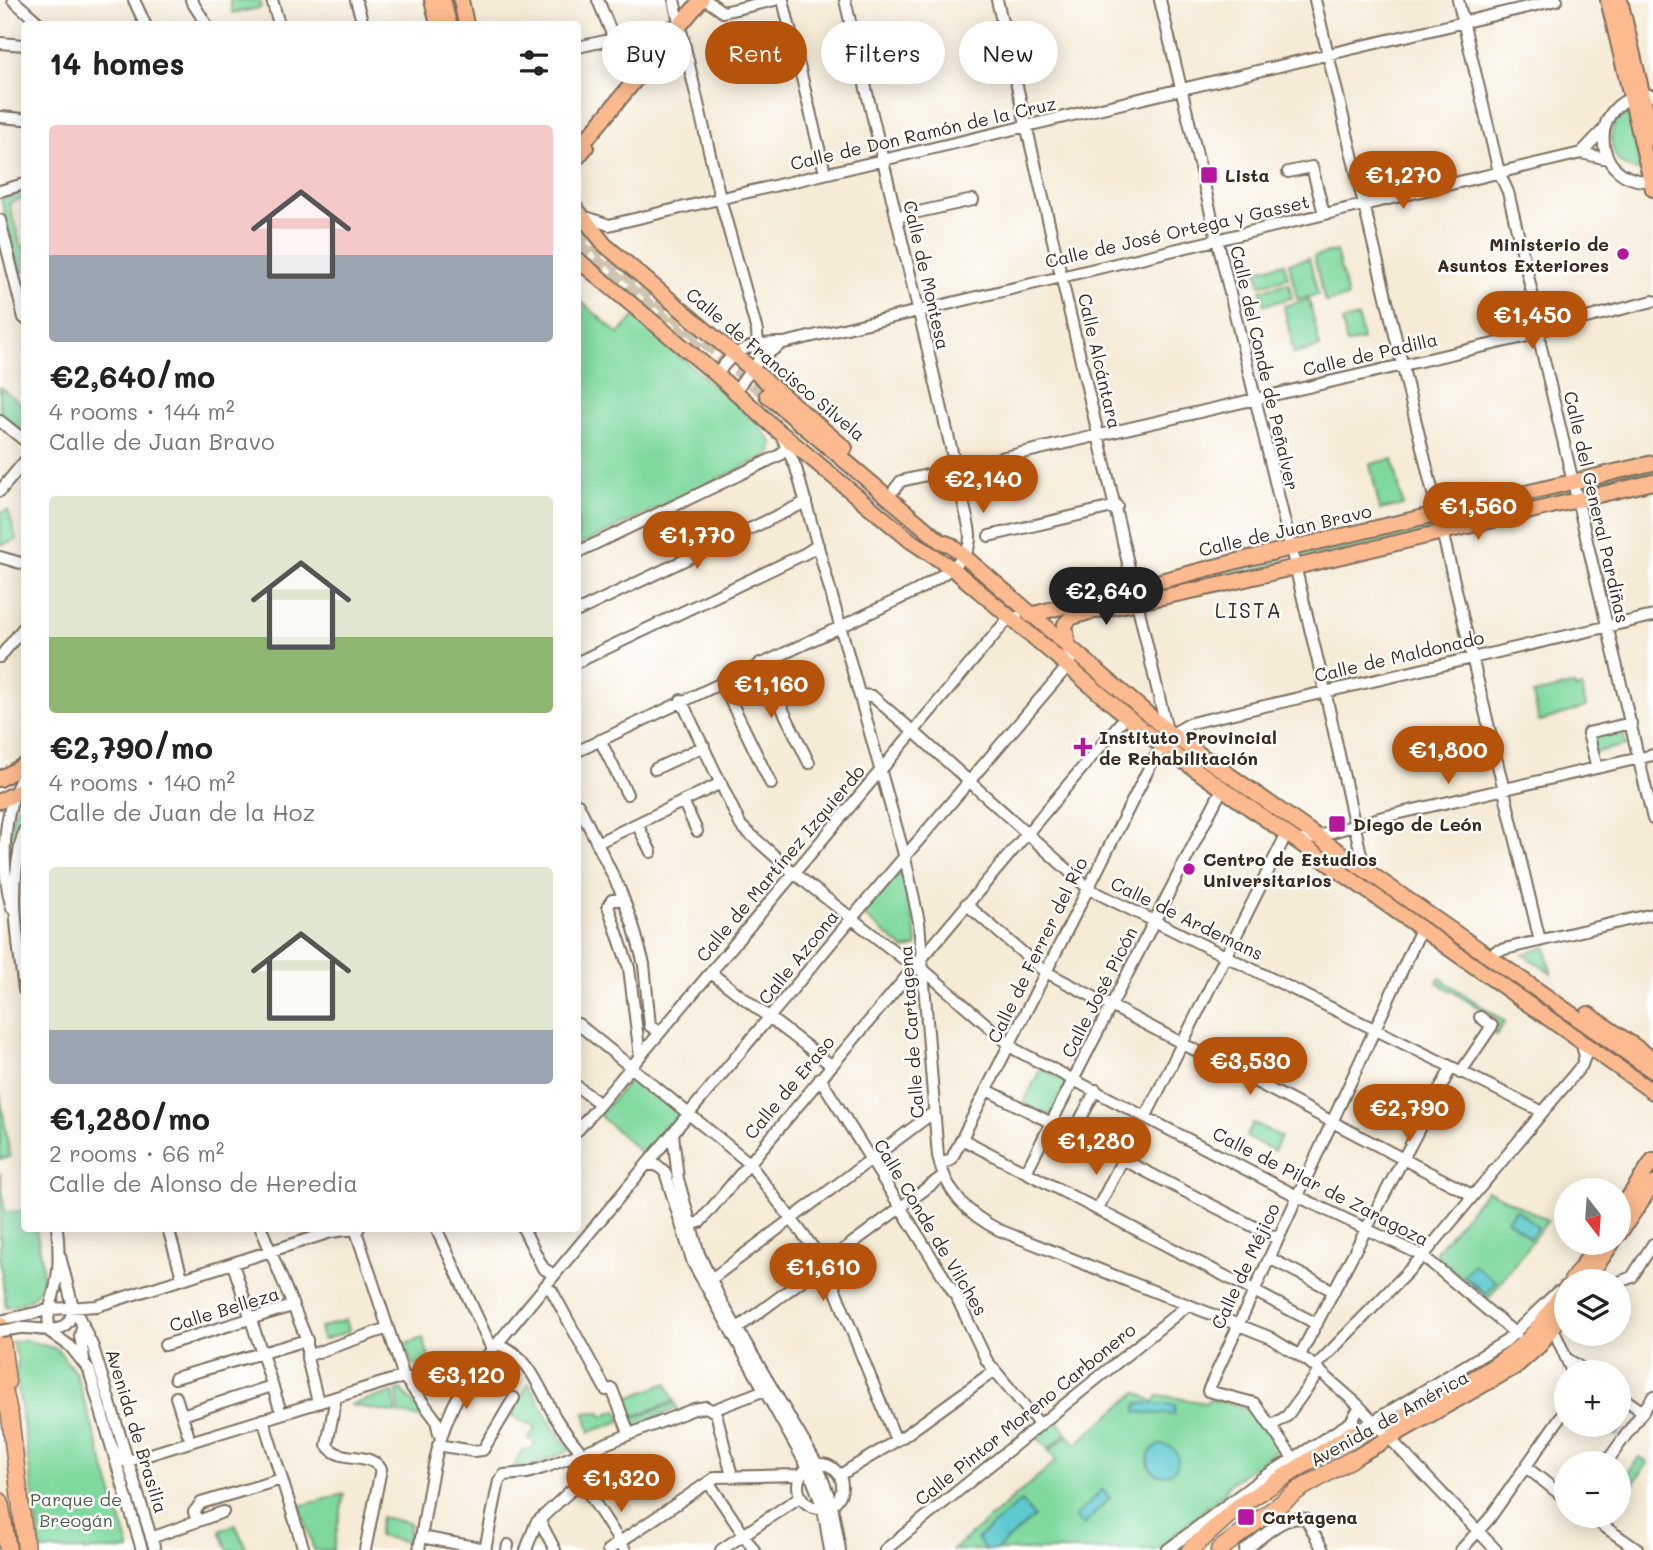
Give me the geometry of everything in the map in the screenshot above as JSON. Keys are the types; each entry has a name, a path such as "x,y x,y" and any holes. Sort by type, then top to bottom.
{"highway":[{"path":"1395,1421 1471,1381 1515,1351 1532,1335 1554,1305"},
{"path":"0,1323 26,1550"},
{"path":"0,1372 10,1416"},
{"path":"1199,1550 1232,1523 1364,1431"},
{"path":"1190,1550 1239,1506 1364,1431"},
{"name":"Avenida de América","path":"1219,1550 1300,1489 1352,1459"},
{"path":"0,1501 8,1550"}],"main road":[{"path":"432,0 437,21"},
{"path":"443,0 448,21"},
{"path":"452,0 457,21"},
{"path":"461,0 465,21"},
{"path":"683,21 703,0"},
{"path":"1608,0 1642,95 1652,184"},
{"path":"1620,0 1653,139"},
{"path":"581,141 629,84"},
{"name":"Calle de Francisco Silvela","path":"581,215 605,244 734,353 756,365 947,536 951,545"},
{"name":"Calle de Francisco Silvela","path":"581,262 717,375 776,429 911,541 953,569 1162,746 1653,1092"},
{"name":"Calle de Francisco Silvela","path":"923,547 915,534 765,398 940,541 951,545 1170,733 1653,1071"},
{"name":"Calle de Juan Bravo","path":"1068,648 1065,624 1072,617 1137,595 1290,548 1653,463"},
{"name":"Calle de Juan Bravo","path":"1030,615 1295,568 1653,482"},
{"path":"0,779 21,767"},
{"path":"0,801 19,791"},
{"name":"Calle de Francisco Silvela","path":"1446,924 1496,951 1653,1059"},
{"name":"Calle de Francisco Silvela","path":"1437,938 1463,951 1653,1080"},
{"path":"1631,1194 1653,1160"},
{"path":"1631,1216 1653,1184"},
{"name":"Avenida de América","path":"1585,1269 1599,1255"},
{"name":"Avenida de América","path":"1352,1459 1497,1380 1532,1353 1553,1328"}],"street":[{"path":"13,0 37,21"},
{"path":"134,0 144,21"},
{"path":"191,0 204,21"},
{"path":"271,0 278,21"},
{"path":"356,0 362,21"},
{"path":"598,0 607,21"},
{"path":"674,0 679,21"},
{"path":"703,0 723,12 775,0"},
{"path":"783,0 825,173"},
{"name":"Calle de Montesa","path":"845,0 957,469 972,540 965,557"},
{"name":"Calle Alcántara","path":"997,0 1170,733"},
{"name":"Calle del Conde de Peñalver","path":"1160,0 1325,691 1364,868"},
{"path":"1315,0 1540,941"},
{"name":"Calle del General Pardiñas","path":"1458,0 1499,172 1508,192 1576,500 1653,819"},
{"name":"Calle de Don Ramón de la Cruz","path":"581,215 609,225 1557,0"},
{"path":"581,46 602,42"},
{"path":"0,43 21,45"},
{"path":"691,82 758,344 756,365"},
{"path":"1581,153 1603,130 1616,107 1642,95"},
{"path":"0,117 21,119"},
{"path":"1603,130 1603,145 1614,168 1631,179 1652,184"},
{"name":"Calle de José Ortega y Gasset","path":"735,391 756,365 781,344 1581,153 1608,159"},
{"path":"1288,172 1312,167 1324,214"},
{"path":"0,191 21,185"},
{"path":"895,217 973,200"},
{"path":"0,220 21,306"},
{"name":"Calle de Padilla","path":"894,490 901,481 1539,332 1653,301"},
{"name":"Calle de José Ortega y Gasset","path":"734,353 758,344 776,341 781,344"},
{"path":"717,375 734,353"},
{"path":"0,421 21,438"},
{"name":"Calle de Cartagena","path":"776,429 788,446 806,502 881,770 905,858 923,955"},
{"path":"581,551 780,455 788,446"},
{"path":"0,491 21,466"},
{"path":"581,610 806,502"},
{"path":"989,536 1116,506"},
{"path":"581,661 818,545"},
{"path":"0,556 21,563"},
{"path":"581,750 916,591 953,569 965,557"},
{"name":"Calle de Juan Bravo","path":"1009,618 1030,615"},
{"name":"Calle de Maldonado","path":"1162,746 1170,733 1191,723 1653,617"},
{"name":"Calle de Martínez Izquierdo","path":"581,1126 631,1068 655,1029 711,973 1009,618"},
{"path":"1,657 21,631"},
{"path":"1068,648 1071,659 1068,666"},
{"path":"761,663 809,764"},
{"name":"Calle Azcona","path":"419,1550 439,1441 452,1403 471,1375 852,918 1068,666"},
{"path":"721,681 771,784"},
{"name":"Calle de Ardemans","path":"859,695 872,696 1087,887 1541,1111"},
{"name":"Calle de Pilar de Zaragoza","path":"681,700 741,826 794,874 919,969 1009,1045 1297,1196 1423,1256 1516,1334"},
{"name":"Calle de Eraso","path":"690,1225 700,1222 831,1065 919,969 923,955 1126,716"},
{"path":"1597,768 1588,733 1631,723"},
{"path":"600,740 626,794"},
{"path":"655,769 704,746"},
{"name":"Calle de Ferrer del Río","path":"940,1164 951,1160 1044,971 1162,746"},
{"path":"1146,1116 1225,956 1289,837 1315,835 1653,755"},
{"path":"597,843 721,783"},
{"name":"Calle José Picón","path":"1026,1172 1222,789"},
{"path":"15,914 6,895 1,863 5,835 19,791"},
{"path":"683,801 698,831"},
{"path":"581,810 624,900 644,964 655,1029 645,1038 635,1036"},
{"path":"637,824 651,852"},
{"path":"21,846 15,875 15,914 21,965"},
{"path":"624,900 612,900 608,906 629,968 635,1036 640,1056"},
{"path":"966,904 1044,971 1472,1195"},
{"path":"1496,951 1653,914"},
{"name":"Calle de Méjico","path":"1271,1426 1254,1403 1208,1391 1255,1291 1276,1238 1422,927"},
{"name":"Calle de Cartagena","path":"919,969 940,1164 943,1176 963,1206 986,1223 1238,1325 1300,1355 1318,1368 1355,1408 1364,1431 1386,1440 1399,1451 1496,1550"},
{"path":"711,973 831,1065"},
{"path":"1300,1355 1404,1159 1456,1071 1492,1026 1480,1017"},
{"path":"581,1026 748,1162 824,1262 895,1438"},
{"path":"1293,1458 1271,1426 1287,1416 1318,1368 1423,1256 1582,1065 1585,1056 1581,1042"},
{"name":"Calle Conde de Vilches","path":"820,1078 957,1298 994,1371 1040,1425"},
{"path":"581,1089 600,1104"},
{"path":"987,1090 1276,1238"},
{"path":"1073,1133 1096,1090"},
{"path":"710,1280 934,1112"},
{"path":"673,1134 678,1179 690,1225 710,1280 808,1469"},
{"path":"962,1139 1317,1324"},
{"path":"1098,1208 1132,1141"},
{"path":"647,1165 657,1165 664,1172 693,1263 735,1332 827,1506 840,1550"},
{"path":"735,1332 824,1262 943,1176"},
{"path":"50,1332 48,1310 54,1293 60,1256 57,1232"},
{"path":"169,1232 183,1277"},
{"path":"262,1232 307,1340 307,1356 318,1402"},
{"path":"0,1331 48,1310 97,1306 331,1232"},
{"path":"357,1232 404,1377 436,1420 439,1441 473,1451 483,1450 514,1398"},
{"path":"438,1232 494,1346 512,1353 531,1371 556,1418 582,1453 582,1480 623,1546"},
{"path":"525,1232 543,1268 554,1275"},
{"path":"1631,1277 1652,1248"},
{"name":"Avenida de Brasilia","path":"60,1256 74,1307 83,1322 153,1544"},
{"path":"1269,1258 1334,1291"},
{"path":"233,1264 279,1406"},
{"path":"545,1286 552,1291 606,1390 612,1389 629,1433"},
{"name":"Avenida de América","path":"1364,1431 1481,1359 1516,1334 1554,1298"},
{"name":"Calle Pintor Moreno Carbonero","path":"885,1550 1188,1305"},
{"path":"86,1363 81,1343 83,1322 87,1313 97,1306"},
{"name":"Calle Belleza","path":"165,1345 292,1306"},
{"path":"0,1323 19,1324 50,1332 67,1323 74,1307"},
{"path":"307,1356 388,1328"},
{"path":"1553,1328 1566,1360"},
{"name":"Avenida de Brasilia","path":"50,1332 66,1342 86,1363 142,1550"},
{"path":"175,1378 307,1340"},
{"path":"1565,1357 1569,1360"},
{"path":"840,1475 895,1438 904,1436 994,1371"},
{"path":"111,1445 119,1460 128,1461 404,1377 452,1380 471,1375"},
{"path":"182,1415 272,1386"},
{"path":"713,1410 765,1390"},
{"path":"176,1397 188,1434"},
{"path":"336,1397 326,1439 330,1450 372,1460 381,1469 365,1550"},
{"path":"1615,1451 1653,1397"},
{"path":"1631,1404 1643,1412"},
{"path":"421,1537 486,1550 500,1478 507,1473 527,1473 694,1409 706,1407 713,1410 721,1424 732,1476"},
{"name":"Avenida de América","path":"1167,1550 1293,1458 1350,1422 1355,1408"},
{"path":"262,1419 304,1550"},
{"path":"1461,1550 1478,1532 1554,1426"},
{"path":"608,1550 623,1546 716,1477 831,1466 840,1475 841,1493 827,1506 808,1504 801,1496 798,1486 808,1469"},
{"path":"1526,1467 1554,1489"},
{"path":"197,1520 194,1512 201,1503 282,1479"},
{"path":"526,1550 534,1527 582,1480"},
{"path":"709,1483 754,1550"},
{"path":"720,1550 744,1536 786,1503 801,1496"},
{"path":"827,1506 830,1550"},
{"path":"153,1544 197,1520 223,1511"},
{"path":"1245,1550 1287,1520 1296,1517 1306,1519 1324,1550"},
{"path":"540,1521 555,1550"},
{"path":"1606,1528 1638,1550"}],"green space":[{"path":"230,0 260,0 261,8 232,13"},
{"path":"1627,111 1641,172 1623,165 1613,150 1613,127 1616,120"},
{"path":"21,193 21,199 9,203 21,246 21,273 19,273 18,258 15,258 1,199"},
{"path":"1336,251 1348,297 1325,302 1314,256"},
{"path":"1309,258 1318,295 1297,299 1289,263"},
{"path":"1284,263 1288,278 1260,285 1257,270"},
{"path":"1289,283 1292,298 1264,305 1261,290"},
{"path":"1309,299 1320,347 1294,354 1284,306"},
{"path":"581,302 619,334 634,317 758,424 772,443 771,454 581,545"},
{"path":"1358,317 1363,340 1347,344 1342,321"},
{"path":"0,387 21,404 21,430 0,413"},
{"path":"1393,459 1403,505 1380,510 1370,464"},
{"path":"1653,466 1653,477 1585,494 1582,483"},
{"path":"1569,488 1571,498 1446,529 1444,517"},
{"path":"8,510 17,540 1,545 0,513"},
{"path":"1434,520 1437,531 1304,562 1302,551"},
{"path":"1283,556 1285,564 1144,598 1142,591"},
{"path":"1574,685 1575,689 1582,687 1586,707 1539,722 1533,694"},
{"path":"1621,724 1626,745 1592,753 1587,732"},
{"path":"21,802 21,821 11,876 11,824"},
{"path":"899,874 905,877 917,941 916,947 904,949 863,915"},
{"path":"1546,947 1551,973 1523,954"},
{"path":"1440,978 1505,1022 1496,1035 1493,1033 1498,1027 1495,1018 1437,982"},
{"path":"1041,1068 1065,1080 1066,1084 1051,1114 1046,1116 1023,1104"},
{"path":"633,1077 680,1113 644,1155 599,1115"},
{"path":"0,1094 10,1157 0,1159"},
{"path":"1253,1123 1281,1137 1274,1151 1246,1137"},
{"path":"0,1172 5,1213 21,1210 21,1232 37,1232 42,1279 33,1297 6,1307 0,1261"},
{"path":"1487,1190 1548,1220 1488,1299 1436,1256 1436,1251"},
{"path":"346,1320 350,1331 323,1340 320,1328"},
{"path":"423,1338 430,1361 414,1366 403,1345"},
{"name":"Parque de Breogán","path":"24,1340 57,1349 76,1374 130,1550 41,1550 16,1373 18,1358 11,1342"},
{"path":"529,1383 554,1429 570,1450 526,1469 513,1469 522,1450 531,1449 535,1442 529,1438 536,1427 517,1419 516,1415 510,1417"},
{"path":"667,1383 674,1401 630,1418 623,1400"},
{"path":"401,1390 424,1418 399,1414 397,1391"},
{"path":"393,1392 396,1413 350,1405"},
{"path":"1137,1392 1154,1402 1159,1395 1206,1403 1209,1399 1244,1408 1260,1418 1279,1449 1229,1484 1225,1492 1156,1550 953,1550 1056,1461 1049,1451 1068,1435 1076,1444"},
{"path":"675,1403 677,1409 630,1427 627,1421"},
{"path":"617,1410 621,1421 590,1432 585,1413 601,1412 602,1416"},
{"path":"1056,1420 1067,1433 1048,1449 1036,1436"},
{"path":"1639,1457 1648,1463 1631,1487 1631,1468"},
{"path":"589,1464 602,1473 604,1491 607,1491 604,1494 591,1493 586,1478"},
{"path":"344,1494 333,1550 314,1550 300,1506"},
{"path":"381,1517 410,1523 407,1542 378,1536"},
{"path":"235,1524 247,1550 228,1550 220,1531"}],"water":[{"path":"1516,1209 1538,1227 1530,1238 1507,1219"},
{"path":"1473,1264 1496,1282 1486,1294 1464,1276"},
{"path":"1137,1403 1175,1405 1174,1415 1136,1412"},
{"path":"1163,1445 1169,1446 1177,1454 1177,1466 1169,1474 1163,1475 1157,1474 1149,1466 1148,1460 1149,1454 1157,1446"},
{"path":"1102,1490 1110,1498 1083,1526 1075,1517"},
{"path":"1021,1501 1034,1517 996,1550 986,1550 977,1539"}],"tunnel":[{"path":"581,234 767,395"},
{"path":"581,249 699,349"},
{"path":"1361,1440 1392,1423"}],"place":[{"name":"Lista","path":"1209,175"},
{"name":"Ministerio de Asuntos Exteriores","path":"1623,254"},
{"name":"Instituto Provincial de Rehabilitación","path":"1083,747"},
{"name":"Diego de León","path":"1337,824"},
{"name":"Centro de Estudios Universitarios","path":"1189,869"},
{"name":"Cartagena","path":"1246,1517"}],"district":[{"name":"LISTA","path":"1249,609"}]}
